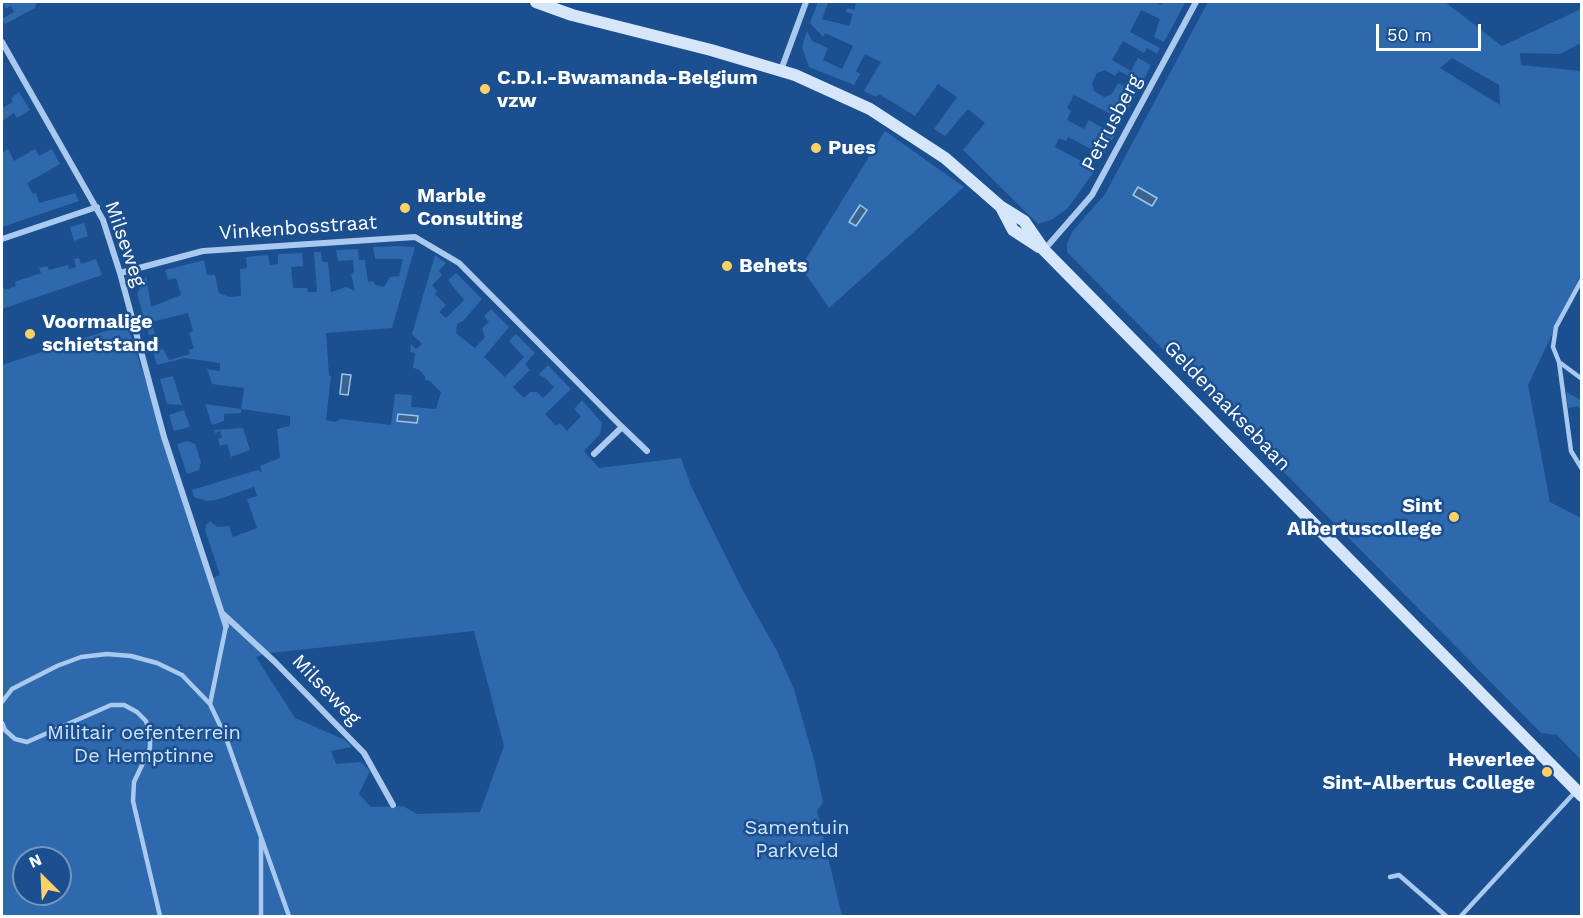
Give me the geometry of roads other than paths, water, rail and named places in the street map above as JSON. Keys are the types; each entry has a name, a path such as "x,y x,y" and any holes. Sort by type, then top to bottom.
{"street":[{"name":"Geldenaaksebaan","path":"536,2 630,32 781,70 830,90 891,121 945,158 1000,206 1013,230 1044,250 1579,794"},
{"path":"781,70 806,2"},
{"name":"Petrusberg","path":"1044,250 1092,195 1196,2"},
{"name":"Milseweg","path":"2,42 97,207 120,273 164,437 226,626"},
{"path":"2,239 97,207"},
{"name":"Vinkenbosstraat","path":"120,273 203,251 415,237 459,263 647,451"},
{"path":"594,454 622,427"},
{"name":"Milseweg","path":"220,612 276,662 364,753 393,805"}],"lane":[{"path":"1581,279 1556,327 1553,347 1559,362 1571,450 1581,470"},
{"path":"1559,362 1581,380"},
{"path":"210,704 226,626"},
{"path":"2,702 12,689 57,666 81,657 106,654 131,656 157,663 182,675 210,704 226,738 289,916"},
{"path":"2,723 15,739 27,742 111,705 124,705 137,712 146,721 150,748 134,782 133,801 160,916"},
{"path":"1461,916 1579,794"},
{"path":"261,834 261,916"},
{"path":"1390,878 1399,875 1446,916"}],"place":[{"name":"C.D.I.-Bwamanda-Belgium vzw","path":"485,89"},
{"name":"Pues","path":"816,148"},
{"name":"Marble Consulting","path":"405,208"},
{"name":"Behets","path":"727,266"},
{"name":"Voormalige schietstand","path":"30,334"},
{"name":"Sint Albertuscollege","path":"1454,517"},
{"name":"Heverlee Sint-Albertus College","path":"1547,772"}],"park label":[{"name":"Militair oefenterrein De Hemptinne","path":"144,744"},
{"name":"Samentuin Parkveld","path":"797,840"}]}
